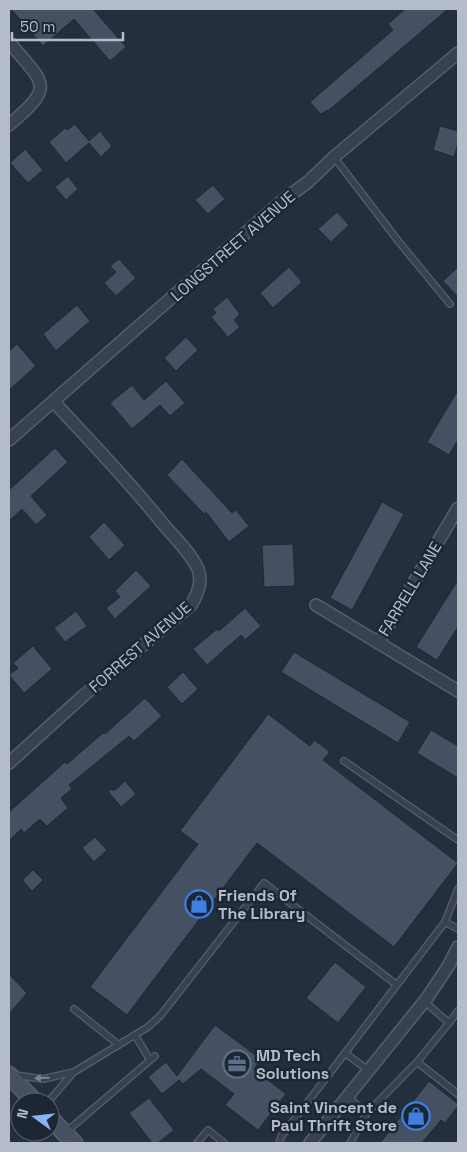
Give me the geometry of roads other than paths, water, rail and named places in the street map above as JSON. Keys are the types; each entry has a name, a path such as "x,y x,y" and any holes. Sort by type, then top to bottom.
{"main road":[{"path":"9,1074 26,1092"},
{"path":"60,1129 69,1138"}],"street":[{"path":"9,42 37,75 41,86 40,93 30,106 9,125"},
{"name":"LONGSTREET AVENUE","path":"9,440 282,201 308,182 334,157 458,53"},
{"name":"FORREST AVENUE","path":"9,763 83,696 191,605 200,588 198,570 188,553 141,496 54,402"},
{"name":"FARRELL LANE","path":"378,643 458,508"},
{"name":"FARRELL LANE","path":"316,605 458,691"},
{"path":"310,1143 424,1002 449,965 458,947"}],"lane":[{"path":"334,157 399,242 450,304"},
{"path":"344,761 458,840"},
{"path":"57,1092 74,1072 148,1027 161,1015 264,882 397,985"},
{"path":"279,1143 281,1137 445,922 458,889"},
{"path":"445,922 458,929"},
{"path":"424,1002 449,1023"},
{"path":"74,1009 119,1045"},
{"path":"350,1143 367,1113 417,1062 458,1011"},
{"path":"69,1138 153,1058 135,1035"},
{"path":"346,1053 368,1070"},
{"path":"417,1062 458,1094"},
{"path":"9,1074 43,1079 74,1072"},
{"path":"348,1097 367,1113"},
{"path":"198,1143 208,1130 224,1143"}],"place":[{"name":"Friends Of The Library","path":"199,904"},
{"name":"MD Tech Solutions","path":"237,1064"},
{"name":"Saint Vincent de Paul Thrift Store","path":"416,1116"}]}
